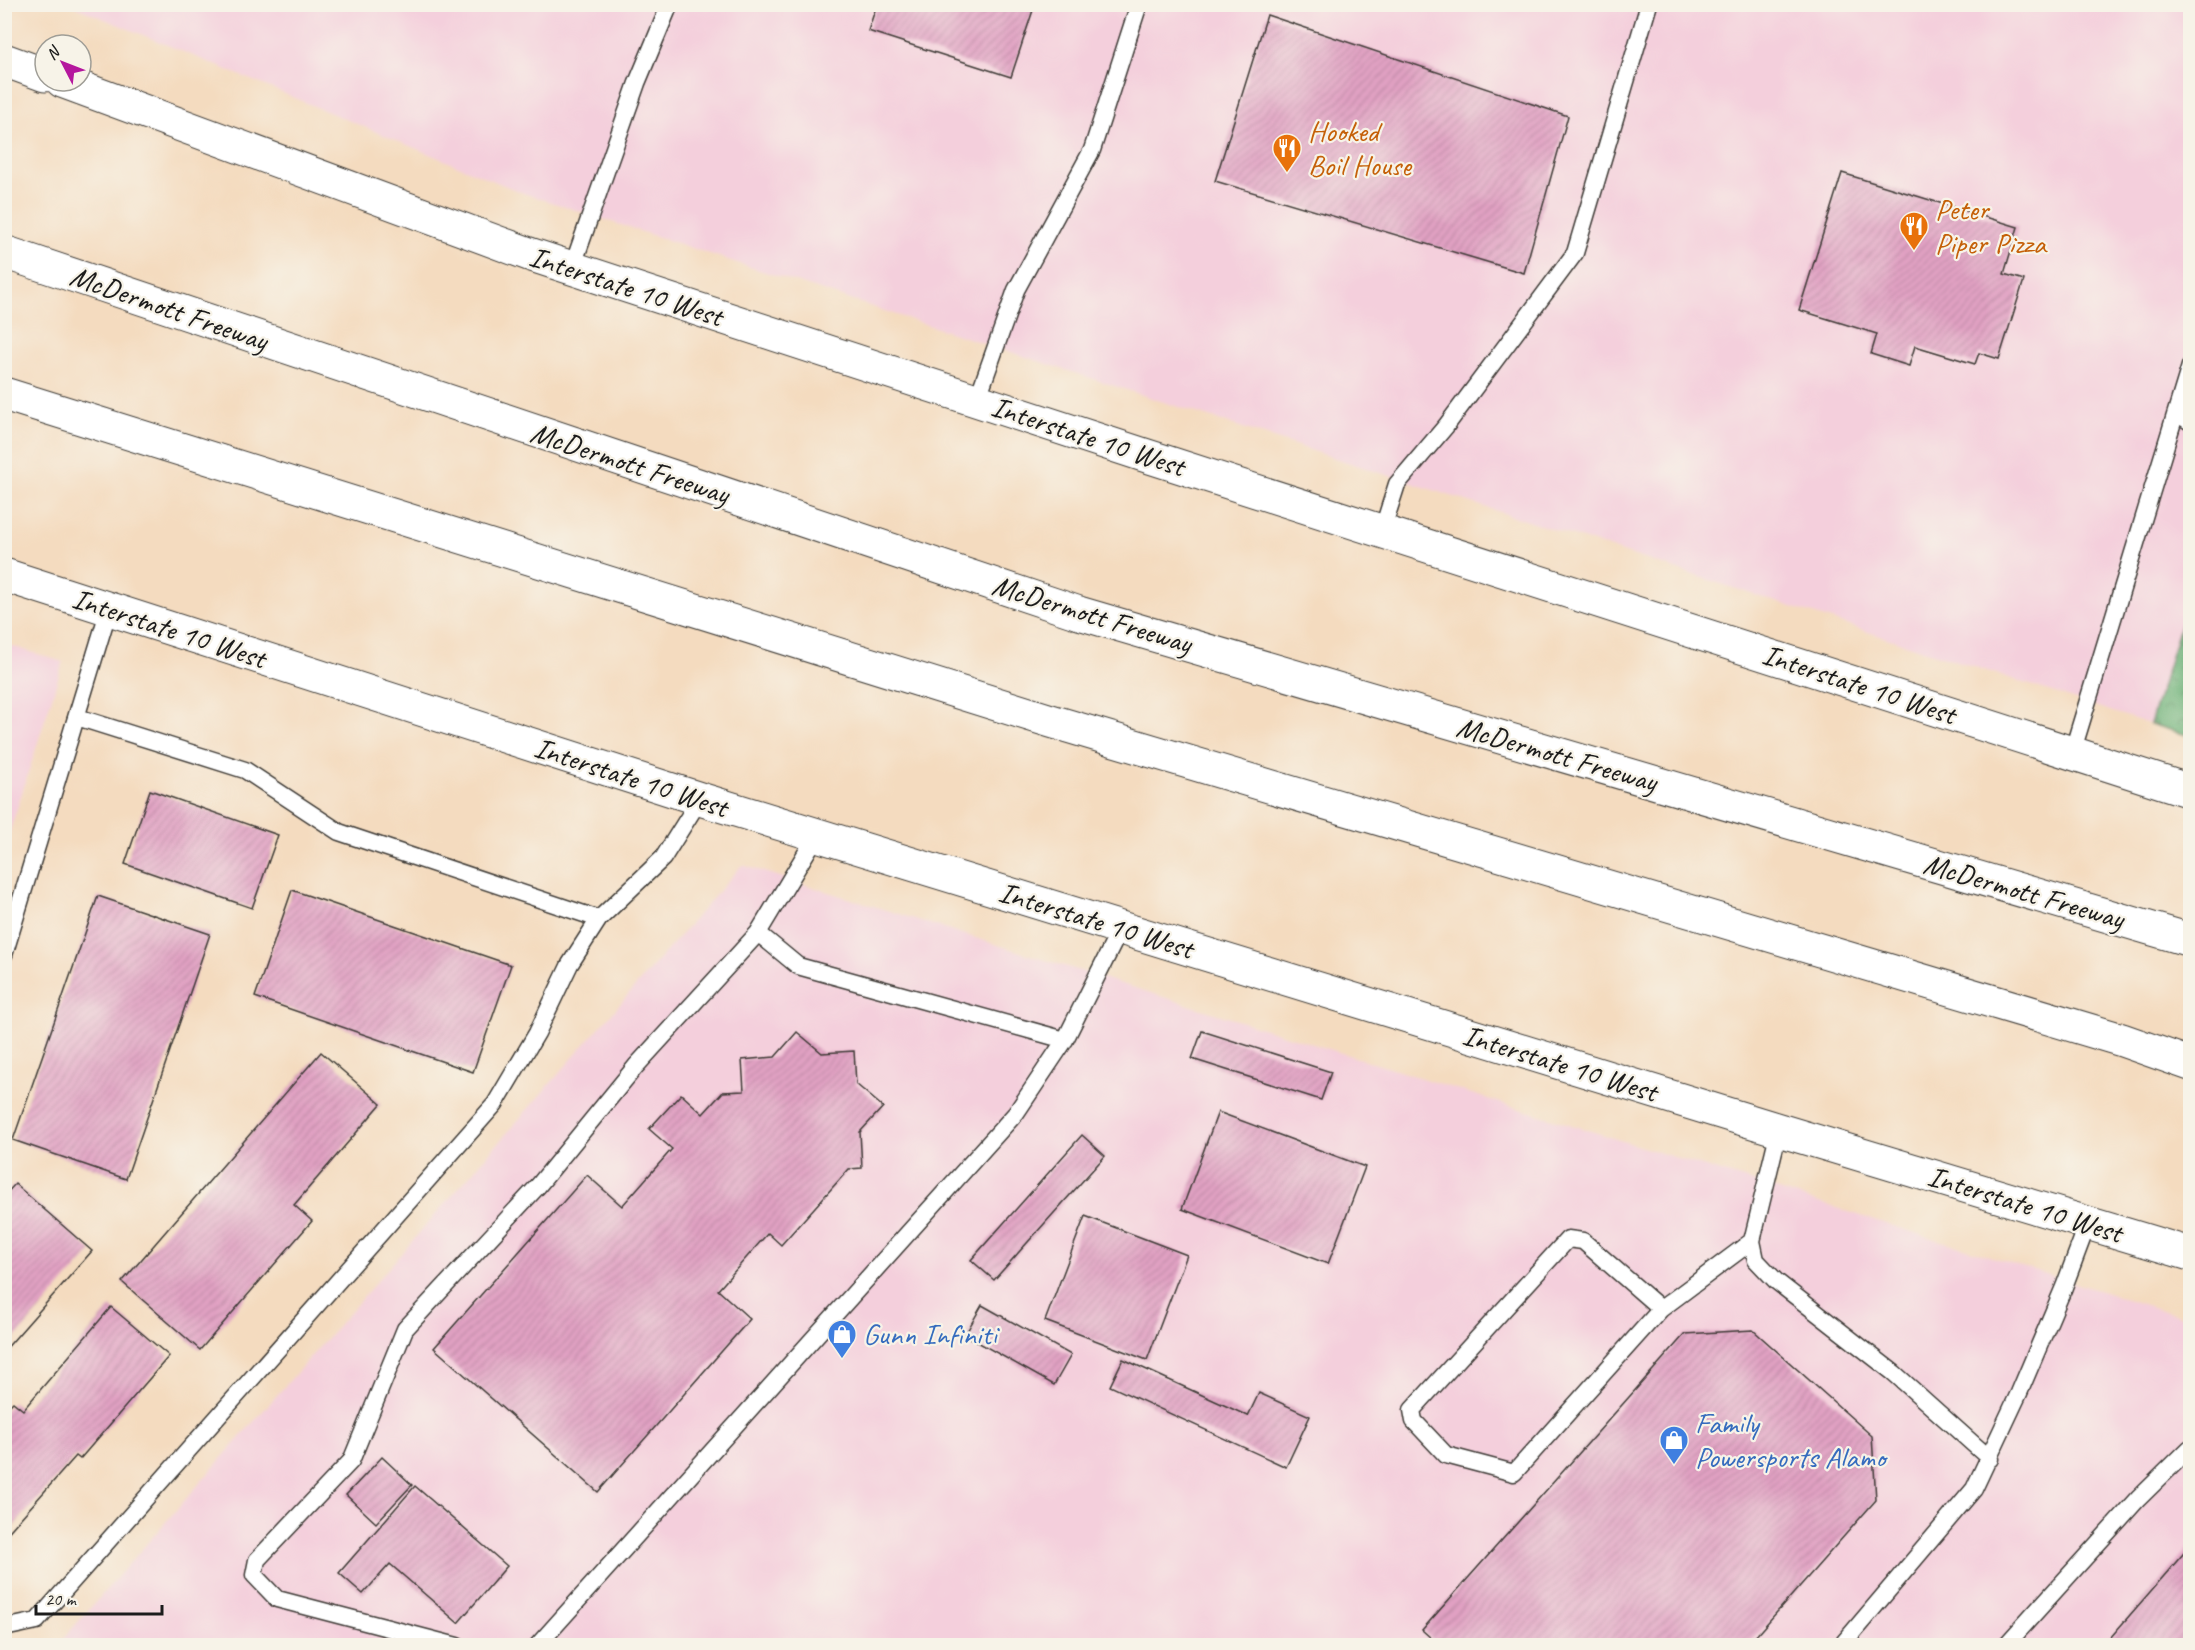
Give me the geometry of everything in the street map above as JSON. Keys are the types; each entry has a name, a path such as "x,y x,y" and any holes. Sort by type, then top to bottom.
{"main road":[{"path":"4,60 33,71"},
{"name":"Interstate 10 West","path":"93,92 572,268 2190,791"},
{"name":"McDermott Freeway","path":"4,252 1079,613 2190,940"},
{"path":"4,394 1039,717 2122,1040 2190,1064"},
{"name":"Interstate 10 West","path":"4,575 700,799 2190,1254"}],"lane":[{"path":"572,268 637,83 670,4"},
{"path":"977,400 1016,290 1092,150 1139,4"},
{"path":"1382,531 1397,484 1446,426 1575,253 1649,4"},
{"path":"2072,753 2184,418 2190,366"},
{"path":"4,954 110,609"},
{"path":"77,717 245,770 339,832 599,919"},
{"path":"4,1628 37,1621 495,1104 537,1033 570,964 599,919 663,858 700,799"},
{"path":"457,1646 277,1599 254,1575 257,1560 351,1461 405,1329 538,1186 636,1066 758,933 817,835"},
{"path":"537,1646 1016,1113 1065,1041 1121,928"},
{"path":"758,933 798,966 1065,1041"},
{"path":"1779,1130 1752,1241 1756,1260 1776,1281 1894,1373 1990,1459"},
{"path":"1841,1646 1974,1489 1990,1459 2064,1287 2088,1223"},
{"path":"1661,1309 1583,1241 1568,1239 1412,1410 1414,1421 1446,1455 1514,1473 1661,1309 1752,1241"},
{"path":"2006,1646 2138,1499 2190,1448"}],"shaded area":[{"path":"71,5 2190,5 2190,595 2150,724 523,193"},
{"path":"4,644 63,662 5,847"},
{"name":"Gunn Infiniti","path":"742,865 2190,1319 2190,1645 57,1646"}],"green space":[{"path":"2190,595 2190,736 2150,724"}],"building":[{"path":"877,4 1035,4 1011,77 868,31"},
{"path":"1267,15 1568,116 1524,273 1215,181"},
{"name":"Peter Piper Pizza","path":"1842,173 2018,227 2004,274 2024,280 1999,359 1979,353 1975,364 1915,346 1909,366 1871,354 1877,334 1799,310"},
{"path":"150,790 278,835 252,908 125,864"},
{"path":"292,890 511,965 473,1072 255,997"},
{"path":"98,896 210,934 126,1179 13,1140"},
{"path":"1202,1031 1331,1072 1321,1100 1192,1059"},
{"path":"797,1032 822,1053 854,1051 856,1084 883,1107 860,1132 862,1168 849,1169 781,1245 768,1233 718,1290 750,1319 598,1492 434,1348 587,1175 622,1206 672,1149 649,1129 681,1094 703,1114 723,1092 744,1091 742,1060 775,1057"},
{"path":"321,1052 381,1104 294,1205 312,1221 200,1350 122,1282"},
{"path":"1218,1112 1365,1167 1328,1264 1182,1209"},
{"path":"1082,1135 1105,1156 994,1280 971,1260"},
{"path":"15,1184 92,1251 4,1351 4,1196"},
{"path":"1085,1216 1187,1255 1147,1360 1045,1321"},
{"path":"982,1305 1071,1355 1054,1385 965,1335"},
{"path":"111,1307 169,1356 80,1459 76,1456 4,1537 4,1411 13,1402 23,1410"},
{"path":"1753,1330 1872,1436 1876,1500 1747,1646 1440,1646 1422,1630 1685,1334"},
{"path":"1123,1359 1248,1416 1259,1393 1310,1416 1286,1467 1110,1386"},
{"path":"382,1457 412,1485 376,1523 346,1495"},
{"path":"415,1486 507,1566 458,1623 390,1564 363,1594 339,1573"},
{"path":"2190,1546 2190,1646 2103,1646"}],"place":[{"name":"Hooked Boil House","path":"1287,174"},
{"name":"Peter Piper Pizza","path":"1914,252"},
{"name":"Gunn Infiniti","path":"842,1360"},
{"name":"Family Powersports Alamo","path":"1674,1466"}]}
